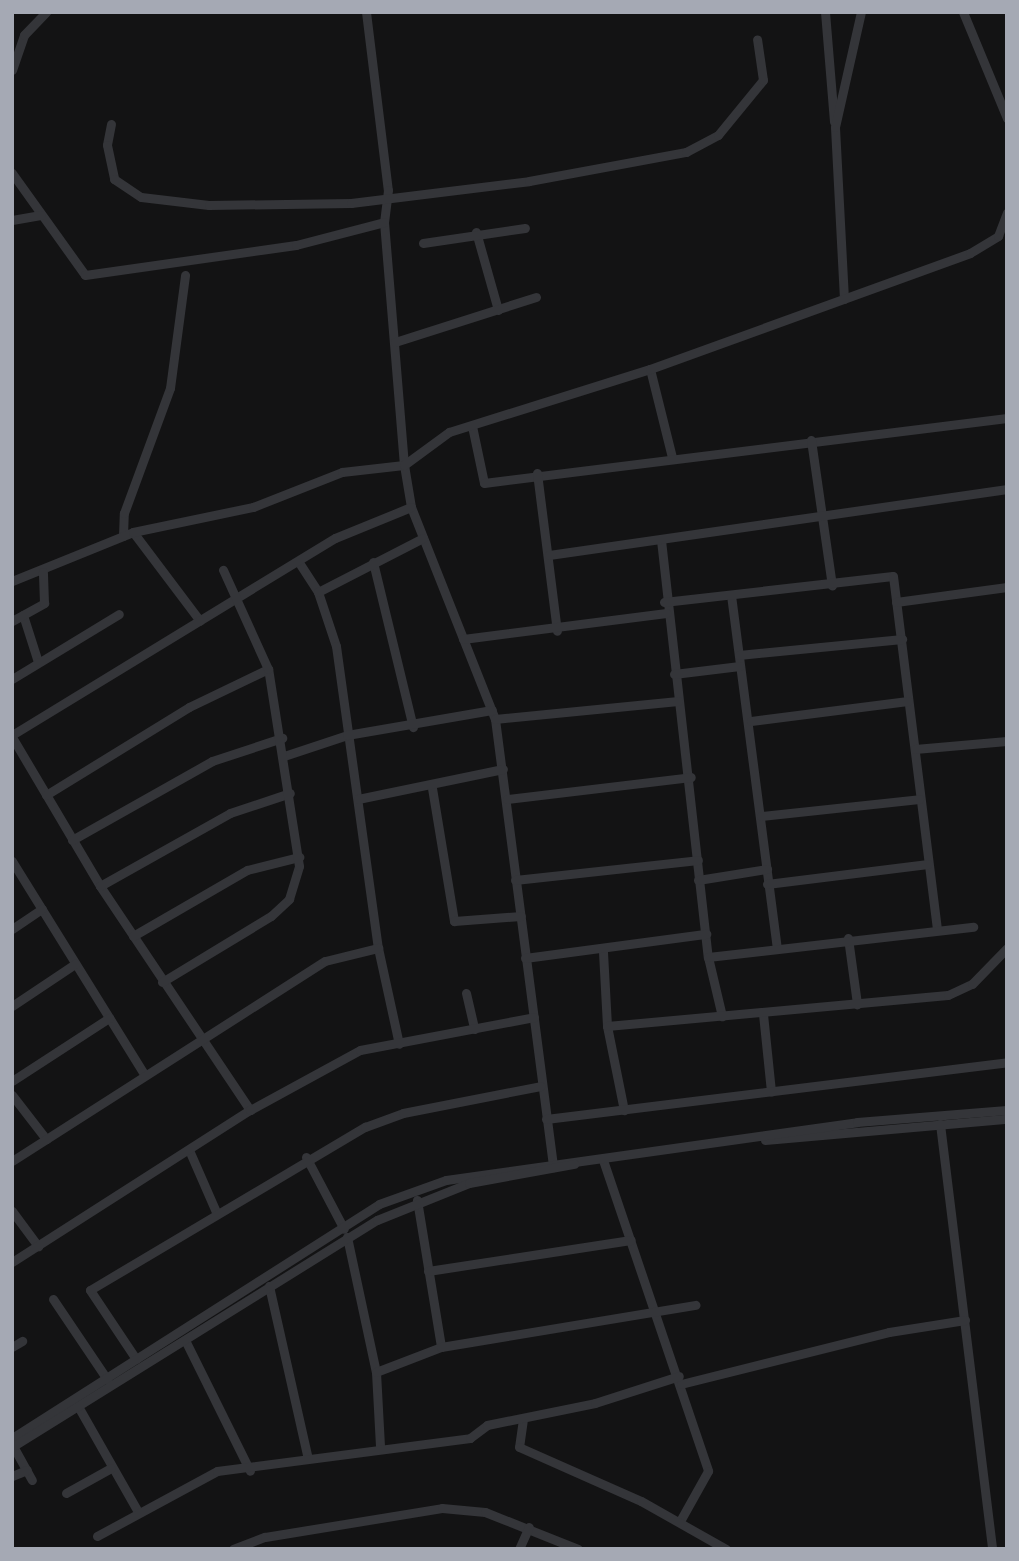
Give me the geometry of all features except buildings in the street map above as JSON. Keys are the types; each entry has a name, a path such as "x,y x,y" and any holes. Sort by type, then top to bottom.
{"street":[{"path":"12,70 24,35 46,12"},
{"path":"366,12 388,190 383,198 384,222 404,465 411,508 493,715 503,769 540,1086 553,1164"},
{"path":"825,12 835,127 844,299"},
{"path":"835,127 861,12"},
{"path":"963,12 1007,118"},
{"path":"111,124 107,145 114,179 141,197 270,206 383,198 529,181 686,152 718,135 763,80 757,39"},
{"path":"12,173 85,275 296,245 384,222"},
{"path":"12,581 43,572 133,532 253,507 342,472 404,465 449,432 650,369 970,253 998,236 1007,213"},
{"path":"12,220 41,215"},
{"path":"423,243 476,232 525,228"},
{"path":"395,342 502,313 498,310 476,232"},
{"path":"123,536 124,513 170,388 185,275"},
{"path":"498,310 536,297"},
{"path":"650,369 672,457"},
{"path":"472,426 484,483 537,473 1007,418"},
{"path":"811,440 832,584"},
{"path":"537,473 557,631"},
{"path":"549,555 660,540 706,527 823,517 1007,489"},
{"path":"250,1110 199,1040 100,886 12,736 335,538 411,508"},
{"path":"133,532 200,621"},
{"path":"318,592 423,538"},
{"path":"660,540 664,602 691,777 698,880 708,957 722,1016"},
{"path":"298,561 318,592 336,646 378,948 399,1044"},
{"path":"373,562 413,727"},
{"path":"162,982 271,916 292,891 299,857 282,738 268,669 240,597 223,570"},
{"path":"12,621 44,603 43,572"},
{"path":"664,602 893,576 937,929"},
{"path":"896,602 1007,587"},
{"path":"731,595 740,666 751,721 767,884 777,948"},
{"path":"463,639 557,631 666,613"},
{"path":"12,678 120,614"},
{"path":"23,615 38,662"},
{"path":"739,655 902,639"},
{"path":"674,674 740,666"},
{"path":"46,795 189,707 268,669"},
{"path":"284,756 347,735 493,715 678,701"},
{"path":"751,721 908,701"},
{"path":"72,840 212,761 282,738"},
{"path":"915,749 1007,741"},
{"path":"358,799 432,788 503,769"},
{"path":"507,799 691,777"},
{"path":"432,788 454,922 521,916"},
{"path":"100,886 230,813 290,793"},
{"path":"761,816 919,799"},
{"path":"133,936 247,870 299,857"},
{"path":"515,880 698,860"},
{"path":"12,861 144,1074"},
{"path":"767,884 928,864"},
{"path":"698,880 767,869"},
{"path":"12,929 42,909"},
{"path":"708,957 848,939 973,927"},
{"path":"525,958 603,952 706,934"},
{"path":"848,939 857,1004"},
{"path":"12,1161 324,961 378,948"},
{"path":"607,1026 763,1014 948,995 972,984 1007,948"},
{"path":"603,952 607,1026 624,1110"},
{"path":"12,1006 75,964"},
{"path":"466,993 474,1029"},
{"path":"763,1014 771,1092"},
{"path":"12,1262 250,1110 360,1050 534,1017"},
{"path":"12,1081 109,1018"},
{"path":"546,1119 1007,1062"},
{"path":"136,1359 90,1290 306,1157 403,1113 540,1086"},
{"path":"12,1094 46,1139"},
{"path":"12,1476 30,1475 13,1446 79,1408 269,1286 345,1233 379,1204 446,1180 553,1164 1007,1110"},
{"path":"12,1438 136,1359 345,1233 416,1200 553,1164 1007,1119"},
{"path":"940,1124 992,1549"},
{"path":"190,1150 217,1214"},
{"path":"306,1157 345,1233 376,1372 380,1447"},
{"path":"603,1160 656,1308 708,1471 680,1521"},
{"path":"416,1200 441,1347"},
{"path":"12,1211 38,1246"},
{"path":"428,1271 631,1240"},
{"path":"269,1286 308,1459"},
{"path":"53,1299 107,1379"},
{"path":"656,1308 659,1314 696,1304"},
{"path":"376,1372 441,1347 656,1308"},
{"path":"97,1536 191,1480 217,1471 250,1471 380,1447 470,1438 487,1425 523,1419 889,1332 965,1320"},
{"path":"12,1347 22,1340"},
{"path":"185,1340 250,1471"},
{"path":"79,1408 138,1512"},
{"path":"523,1419 519,1447 680,1521 726,1549"},
{"path":"66,1493 111,1468"},
{"path":"233,1549 265,1537 442,1508 485,1512 529,1527 578,1549"},
{"path":"519,1549 529,1527"}]}
